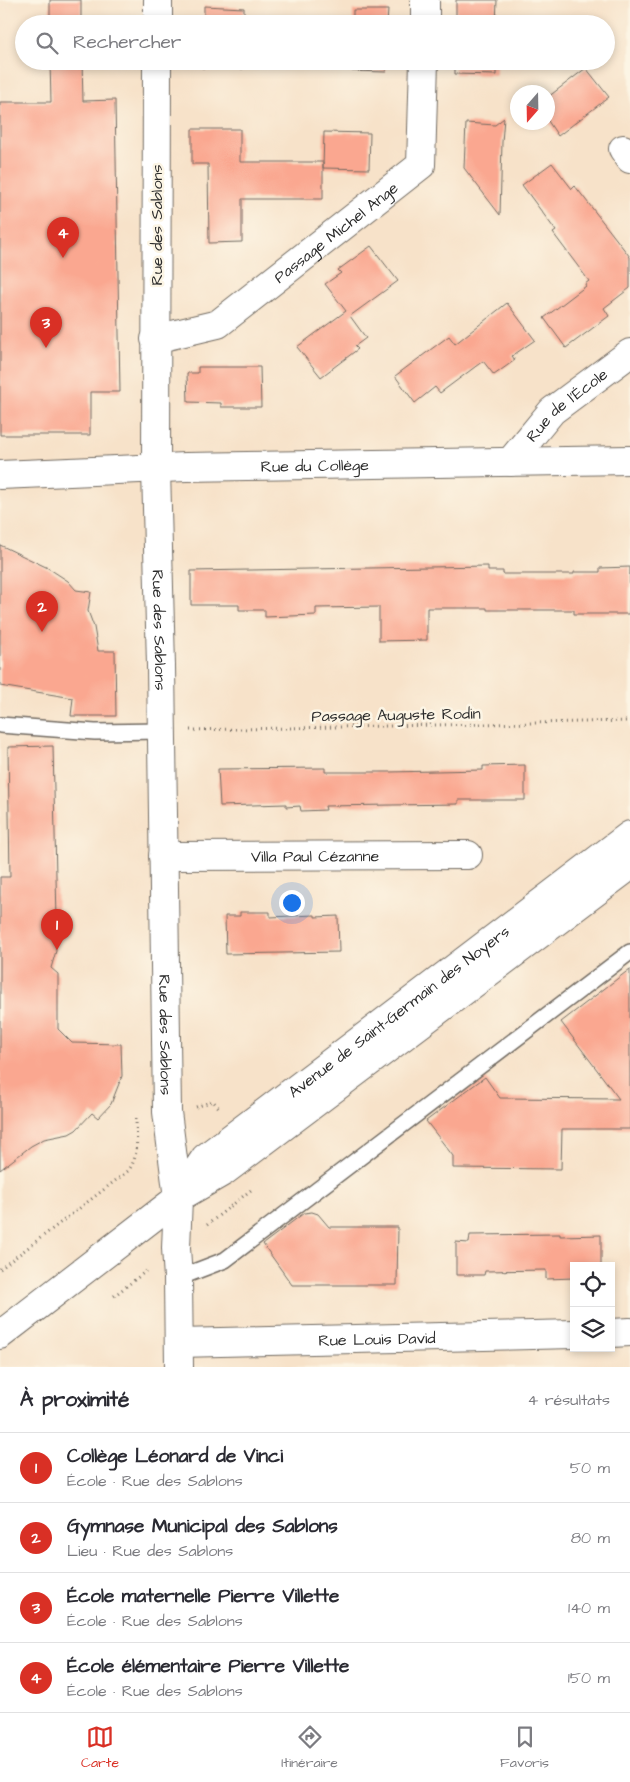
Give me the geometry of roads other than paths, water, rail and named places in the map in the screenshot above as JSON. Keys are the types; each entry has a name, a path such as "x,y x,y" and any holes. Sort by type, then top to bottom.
{"street":[{"path":"158,0 158,15"},
{"path":"425,0 425,15"},
{"name":"Rue des Sablons","path":"157,70 156,469 162,731 167,1112 178,1198 176,1248 179,1355"},
{"name":"Passage Michel Ange","path":"155,339 218,324 421,165 424,70"},
{"name":"Rue de l'École","path":"510,462 552,412 630,353"},
{"name":"Rue du Collège","path":"0,475 196,467 630,460"},
{"name":"Avenue de Saint-Germain des Noyers","path":"178,1198 205,1158 630,835"},
{"name":"Villa Paul Cézanne","path":"163,856 468,855"},
{"name":"Avenue de Saint-Germain des Noyers","path":"0,1335 178,1198 223,1172 630,866"},
{"path":"615,1333 630,1332"},
{"name":"Rue Louis David","path":"179,1355 570,1334"}],"lane":[{"path":"0,725 95,732 162,731"},
{"path":"178,1278 225,1260 630,952"}],"place":[{"name":"École élémentaire Pierre Villette","path":"63,258"},
{"name":"École maternelle Pierre Villette","path":"46,348"},
{"name":"Gymnase Municipal des Sablons","path":"42,632"},
{"name":"Collège Léonard de Vinci","path":"57,950"}]}
